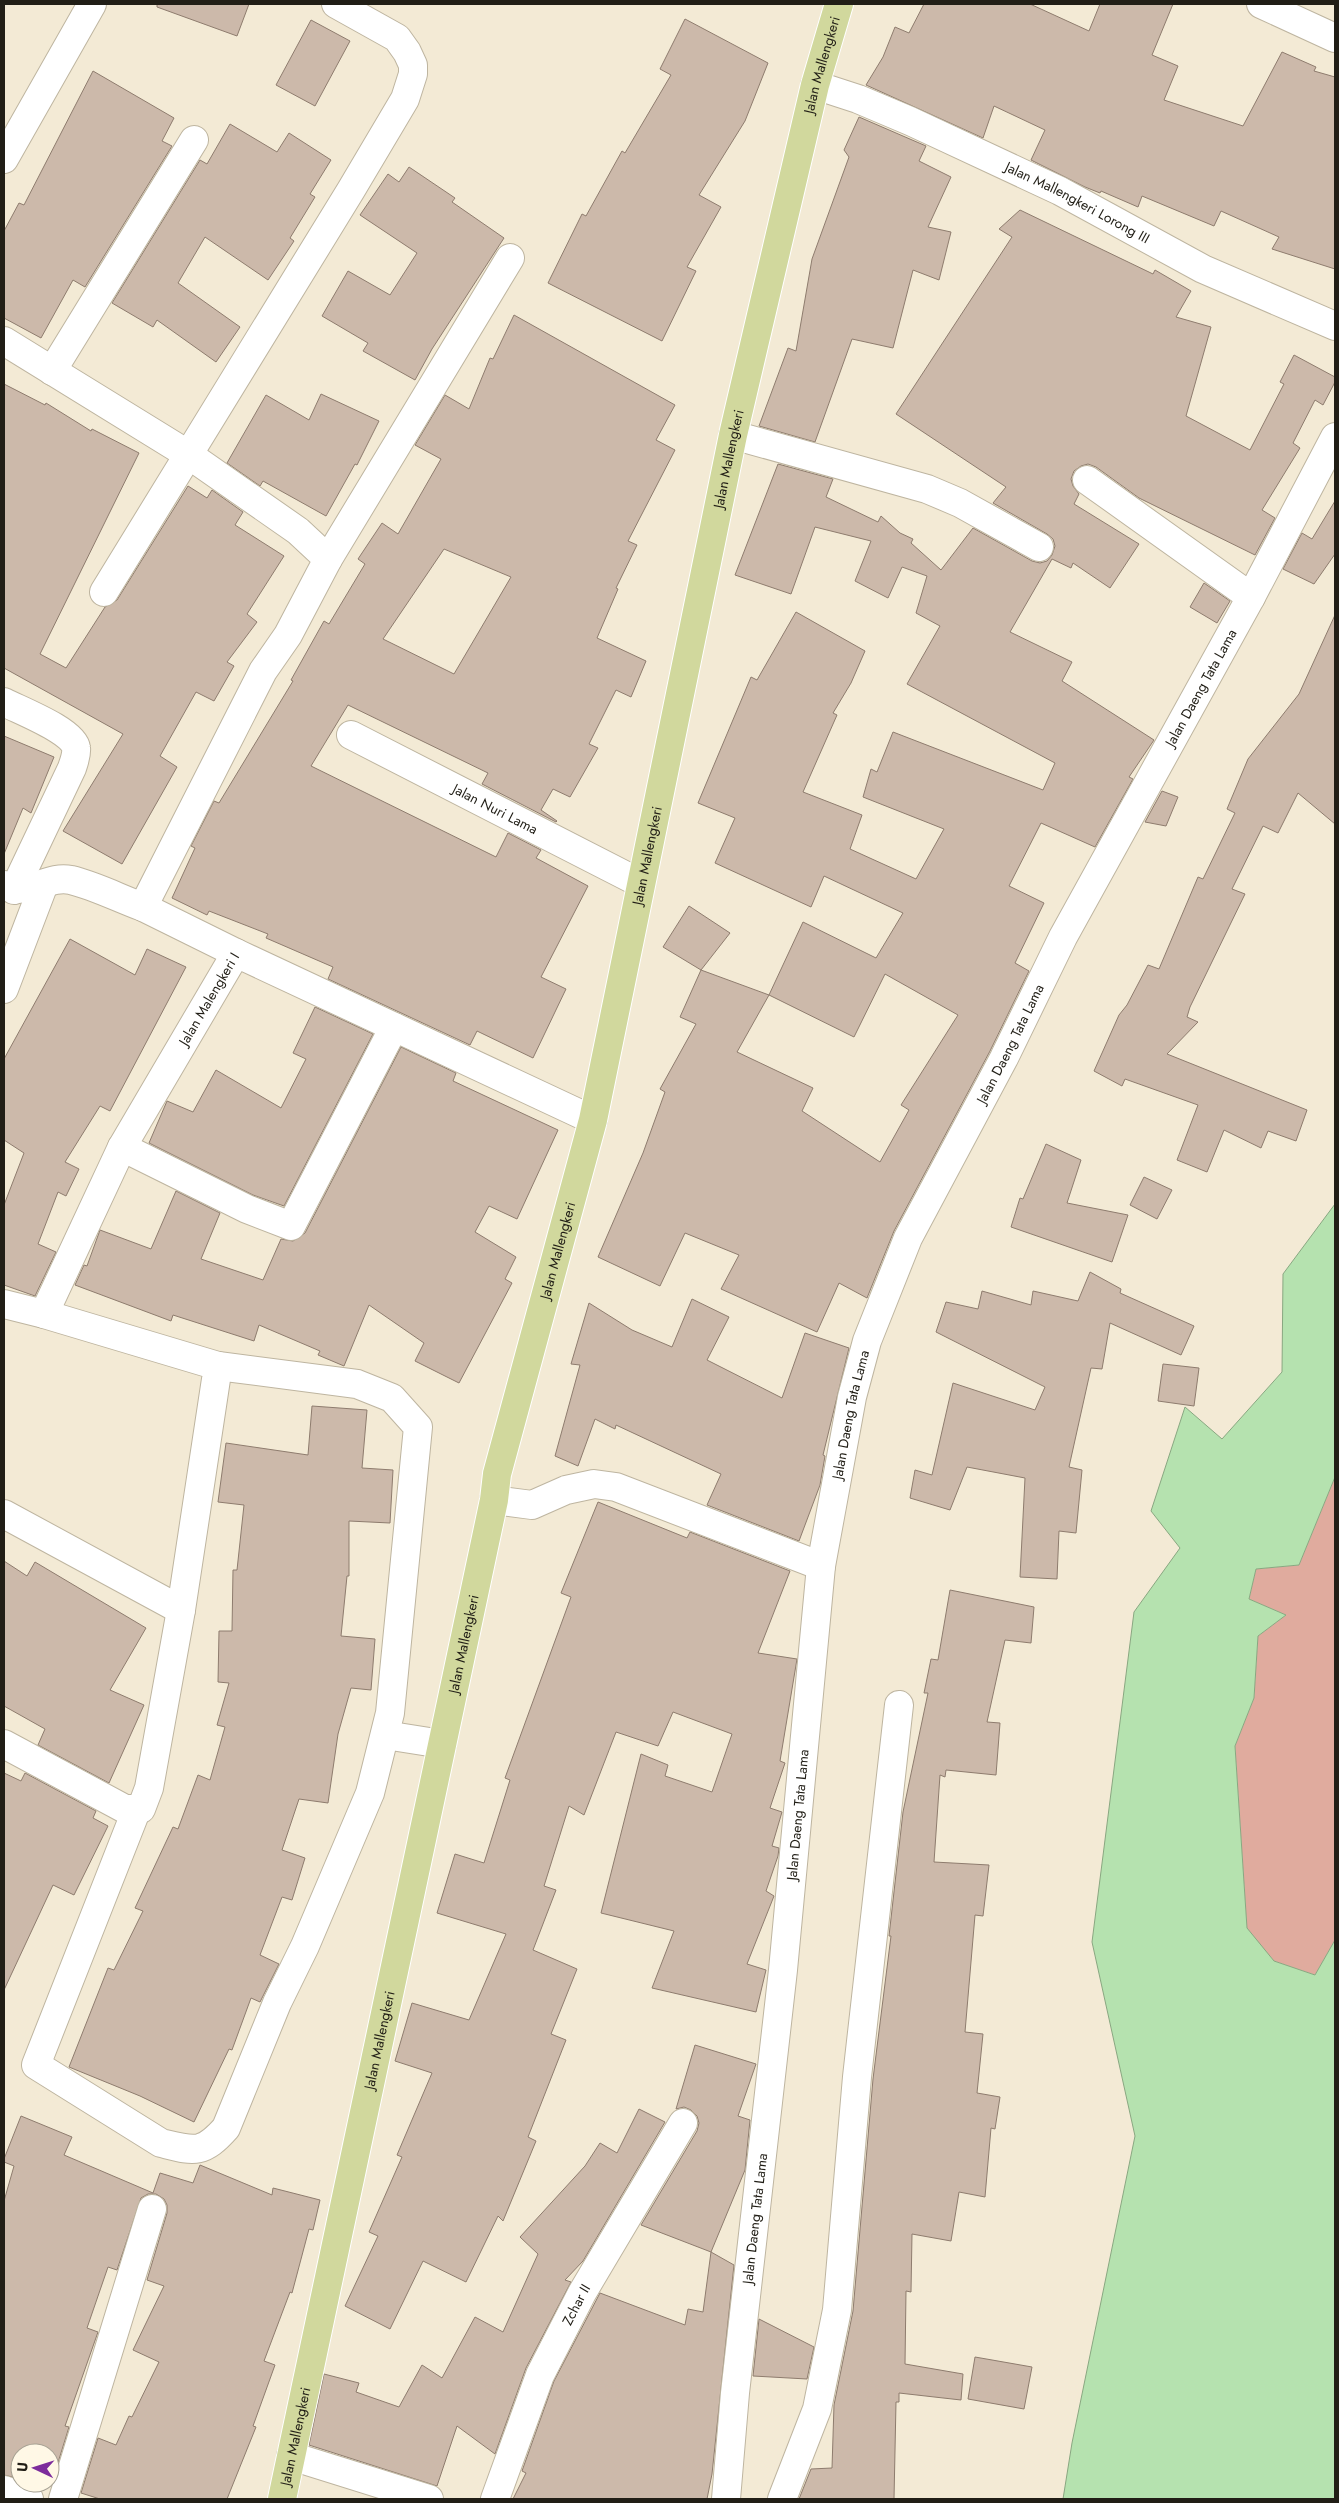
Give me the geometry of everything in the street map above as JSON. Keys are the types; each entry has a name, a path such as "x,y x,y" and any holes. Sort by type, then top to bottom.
{"main road":[{"name":"Jalan Mallengkeri","path":"282,2499 494,1500 497,1474 593,1120 733,435 814,84 839,4"}],"street":[{"path":"4,159 92,4"},
{"path":"104,592 405,99 413,74 411,59 397,38 336,4"},
{"path":"1261,4 1335,38"},
{"name":"Jalan Mallengkeri Lorong III","path":"814,84 858,99 919,125 1060,191 1203,269 1335,326"},
{"path":"52,372 194,140"},
{"path":"143,907 263,671 288,635 328,559 510,258"},
{"path":"4,341 189,454 298,531 328,559"},
{"path":"733,435 927,489 960,503 1039,548"},
{"name":"Jalan Daeng Tata Lama","path":"726,2499 735,2393 784,1960 821,1566 854,1388 867,1341 908,1238 1004,1058 1063,937 1251,597 1335,437"},
{"path":"1087,480 1251,597"},
{"path":"4,702 63,731 73,740 76,747 72,768 9,887 28,889 44,884 70,880 143,907 236,954"},
{"name":"Jalan Nuri Lama","path":"351,735 640,883"},
{"path":"4,989 44,884"},
{"name":"Jalan Malengkeri I","path":"44,1314 122,1146 236,954 593,1120"},
{"path":"122,1146 247,1209 291,1226 394,1027"},
{"path":"4,1304 44,1314 218,1366 357,1384 392,1398 418,1427 397,1657 385,1735 370,1793 305,1946 277,2003 226,2128 212,2144 198,2149 184,2149 161,2143 36,2066 136,1811"},
{"path":"4,1744 125,1810 136,1811 141,1809 149,1788 181,1610 218,1366"},
{"path":"494,1500 532,1505 566,1490 594,1484 616,1487 821,1566"},
{"path":"4,1514 181,1610"},
{"path":"782,2499 817,2409 837,2310 857,2077 899,1705"},
{"path":"385,1735 442,1744"},
{"name":"Zchar II","path":"495,2499 540,2375 582,2293 682,2123"},
{"path":"63,2499 152,2209"},
{"path":"292,2456 429,2499"},
{"path":"4,2490 29,2499"}],"shaded area":[{"path":"1335,1204 1335,1477 1299,1565 1256,1569 1249,1599 1286,1615 1258,1636 1254,1698 1235,1746 1247,1928 1274,1961 1315,1975 1335,1940 1335,2499 1063,2499 1072,2443 1135,2136 1092,1942 1134,1612 1180,1548 1151,1511 1185,1407 1222,1439 1282,1372 1283,1274"},
{"path":"1335,1477 1335,1940 1315,1975 1274,1961 1247,1929 1235,1746 1254,1698 1258,1636 1286,1615 1249,1599 1256,1569 1299,1565"}],"building":[{"path":"157,4 249,4 237,36 157,7"},
{"path":"924,4 1030,4 1089,31 1100,4 1173,4 1152,55 1178,66 1164,100 1243,126 1282,52 1316,67 1314,71 1335,77 1335,269 1272,249 1279,237 1221,211 1214,226 1142,196 1138,207 1101,191 1100,193 1085,187 1031,160 1045,130 994,106 983,138 866,85 883,57 895,27 909,33"},
{"path":"685,19 768,63 745,121 699,195 721,207 687,267 696,271 662,341 548,283 582,214 586,216 622,151 625,153 671,75 660,69"},
{"path":"311,20 350,41 315,106 276,85"},
{"path":"93,71 174,118 162,141 172,146 85,287 73,280 41,338 4,318 4,231 19,203 24,205"},
{"path":"859,117 926,146 919,161 951,177 928,227 951,232 939,280 913,270 893,348 852,339 815,442 759,426 788,348 796,351 812,259 849,157 844,150"},
{"path":"230,124 277,152 289,133 331,160 310,194 315,197 290,238 294,241 268,280 205,237 178,283 240,327 216,362 157,320 153,327 112,303 200,160 207,164"},
{"path":"409,167 455,198 452,202 504,238 432,349 415,380 363,351 368,343 322,316 348,271 390,295 417,253 360,215 388,174 399,182"},
{"path":"1020,210 1153,274 1155,270 1191,291 1176,317 1211,327 1186,416 1250,450 1284,384 1280,382 1294,355 1335,377 1335,382 1323,405 1315,400 1293,443 1300,448 1262,510 1275,518 1255,555 1139,498 1096,467 1088,464 1074,471 1071,479 1073,486 1079,494 1074,504 1139,544 1110,588 1073,563 1071,568 1052,559 1010,632 1072,662 1062,681 1154,740 1129,777 1133,779 1095,847 1041,823 1009,886 1044,903 1015,963 1029,971 990,1051 894,1231 867,1298 839,1283 817,1332 721,1289 739,1255 685,1233 660,1286 598,1257 643,1153 665,1092 660,1089 696,1024 680,1017 701,970 769,995 803,922 876,958 903,913 824,876 811,907 715,863 735,818 698,803 751,677 757,680 796,612 865,651 851,683 833,713 837,715 803,792 862,815 850,849 916,879 944,829 863,797 871,769 877,772 893,732 1043,790 1055,763 907,684 940,626 916,613 927,576 902,567 888,598 855,581 871,541 815,527 791,594 735,575 778,464 833,479 826,497 878,522 881,516 900,533 913,539 911,543 941,570 973,528 1032,561 1040,563 1047,561 1052,555 1055,546 1053,539 993,503 1006,487 896,414 1012,237 999,229","holes":["885,974 958,1015 901,1105 909,1110 880,1162 802,1111 813,1088 737,1052 769,995 854,1037"]},
{"path":"514,315 675,405 656,440 675,450 628,541 637,545 616,588 618,589 597,638 646,661 631,697 616,690 589,744 598,748 570,797 553,789 541,810 556,822 482,784 488,773 348,705 311,766 496,857 508,833 541,850 536,858 588,886 541,977 566,989 533,1058 477,1031 470,1045 328,979 333,967 266,938 268,934 209,911 207,915 172,898 195,848 191,846 214,801 219,803 293,681 291,680 324,621 329,624 365,564 358,559 382,523 398,534 441,459 415,445 445,395 469,409 490,358 493,359","holes":["444,549 511,577 454,674 383,639"]},
{"path":"4,384 45,405 46,403 91,431 92,429 139,453 40,654 66,668 105,607 117,600 188,486 207,498 212,490 243,512 235,525 284,556 247,614 257,622 227,662 234,666 214,701 196,692 160,756 177,767 122,864 63,831 123,734 4,668"},
{"path":"321,394 379,421 357,465 355,464 326,516 263,481 260,486 227,463 266,395 309,420"},
{"path":"1335,501 1335,554 1314,584 1283,569 1302,533 1312,539"},
{"path":"1204,583 1230,601 1217,623 1190,607"},
{"path":"1335,615 1335,824 1298,793 1278,833 1263,826 1232,889 1245,894 1190,1007 1187,1017 1198,1022 1167,1054 1307,1110 1296,1141 1268,1131 1261,1148 1224,1130 1207,1172 1177,1160 1198,1105 1125,1079 1122,1086 1094,1071 1119,1015 1127,1005 1148,965 1159,969 1198,877 1203,879 1235,813 1227,809 1248,759 1299,694"},
{"path":"4,736 54,757 31,813 23,808 4,854"},
{"path":"1162,791 1178,797 1166,826 1145,822"},
{"path":"689,906 730,933 701,970 663,947"},
{"path":"70,939 135,975 147,949 186,967 110,1111 100,1106 65,1162 79,1169 66,1196 58,1192 38,1244 56,1252 35,1296 4,1285 4,1205 24,1153 4,1140 4,1059"},
{"path":"315,1007 373,1034 284,1206 253,1195 149,1143 167,1101 193,1112 216,1070 281,1108 306,1059 293,1053"},
{"path":"401,1047 456,1073 453,1081 558,1130 517,1219 489,1206 475,1232 516,1257 505,1279 512,1283 459,1383 415,1361 424,1343 369,1305 344,1366 318,1355 320,1351 259,1325 254,1341 173,1315 171,1321 75,1285 84,1265 87,1266 100,1230 151,1249 176,1191 220,1213 201,1259 263,1280 281,1239 293,1241 305,1233"},
{"path":"1046,1144 1081,1160 1067,1203 1128,1215 1112,1262 1011,1227 1020,1198 1023,1199"},
{"path":"1144,1177 1172,1190 1157,1219 1130,1205"},
{"path":"1090,1272 1121,1289 1120,1293 1194,1326 1181,1355 1110,1323 1102,1369 1091,1368 1069,1467 1082,1470 1076,1533 1059,1531 1057,1579 1020,1577 1025,1478 967,1467 950,1510 910,1498 915,1470 932,1475 953,1383 1035,1410 1045,1387 936,1332 946,1302 978,1309 982,1291 1031,1305 1033,1291 1078,1301"},
{"path":"692,1299 729,1317 707,1360 782,1398 805,1333 849,1348 823,1455 825,1456 820,1485 799,1541 707,1505 721,1474 616,1425 615,1429 595,1419 578,1466 555,1456 580,1365 571,1364 589,1303 632,1330 672,1347"},
{"path":"1163,1364 1199,1368 1194,1406 1158,1401"},
{"path":"312,1406 367,1410 362,1468 393,1470 390,1523 349,1521 349,1576 347,1576 341,1636 375,1639 371,1690 351,1688 338,1734 328,1803 299,1799 282,1850 305,1858 292,1900 282,1897 260,1955 279,1964 260,2002 251,1998 232,2050 229,2049 194,2122 140,2096 69,2067 108,1968 114,1970 143,1911 135,1908 173,1827 178,1829 198,1775 210,1780 225,1727 217,1725 229,1683 218,1682 219,1631 232,1631 233,1570 237,1570 244,1505 218,1502 226,1443 308,1455"},
{"path":"598,1502 687,1538 690,1532 790,1571 758,1653 797,1659 780,1761 785,1763 770,1808 782,1812 772,1846 779,1848 778,1856 766,1891 774,1896 747,1964 766,1970 756,2012 652,1988 674,1931 601,1913 641,1754 668,1765 665,1776 712,1792 732,1734 673,1712 658,1746 616,1732 584,1815 569,1806 544,1886 556,1890 533,1950 577,1969 551,2034 566,2040 528,2137 536,2141 503,2221 498,2216 466,2282 423,2261 390,2329 345,2306 378,2236 369,2232 402,2157 397,2155 432,2073 395,2061 412,2003 469,2020 506,1934 437,1913 455,1854 484,1863 510,1780 505,1778 571,1597 561,1593"},
{"path":"4,1561 27,1576 35,1562 146,1628 110,1690 144,1705 109,1783 38,1745 45,1729 4,1706"},
{"path":"950,1590 1034,1607 1031,1643 1005,1640 987,1722 1000,1723 996,1775 946,1770 945,1777 940,1775 934,1862 989,1865 983,1916 975,1915 965,2032 983,2034 977,2093 1000,2097 995,2129 991,2128 985,2197 959,2192 951,2241 912,2234 911,2292 906,2291 905,2364 963,2374 961,2400 899,2393 899,2402 896,2402 894,2499 799,2499 811,2469 832,2468 834,2405 853,2311 873,2079 891,1936 889,1936 903,1812 928,1693 924,1693 931,1659 938,1660"},
{"path":"4,1773 21,1781 25,1773 96,1811 93,1818 108,1826 74,1895 53,1885 4,1990"},
{"path":"695,2045 756,2064 738,2116 750,2120 745,2170 711,2252 641,2225 697,2131 699,2123 697,2116 691,2110 684,2107 676,2109"},
{"path":"639,2109 665,2122 583,2261 565,2280 571,2282 526,2368 495,2454 457,2426 437,2486 309,2445 324,2374 359,2383 356,2392 399,2407 422,2365 442,2378 475,2317 503,2332 538,2254 520,2237 585,2166 600,2143 617,2153"},
{"path":"21,2116 72,2137 64,2155 153,2193 160,2173 193,2183 200,2165 272,2195 273,2188 320,2200 313,2230 309,2229 292,2293 290,2292 264,2361 275,2365 253,2426 256,2427 227,2499 100,2499 81,2493 98,2438 116,2445 129,2416 132,2417 159,2362 133,2350 164,2286 147,2280 167,2213 167,2205 164,2199 156,2194 148,2194 141,2198 117,2270 108,2267 87,2328 98,2332 65,2426 69,2427 60,2456 60,2443 10,2443 10,2476 4,2475 4,2201 14,2166 4,2162"},
{"path":"711,2252 734,2265 712,2474 707,2499 513,2499 526,2473 522,2471 554,2381 600,2293 685,2325 688,2309 703,2312"},
{"path":"759,2319 814,2347 807,2379 753,2376"},
{"path":"975,2357 1032,2367 1024,2409 968,2399"}]}
